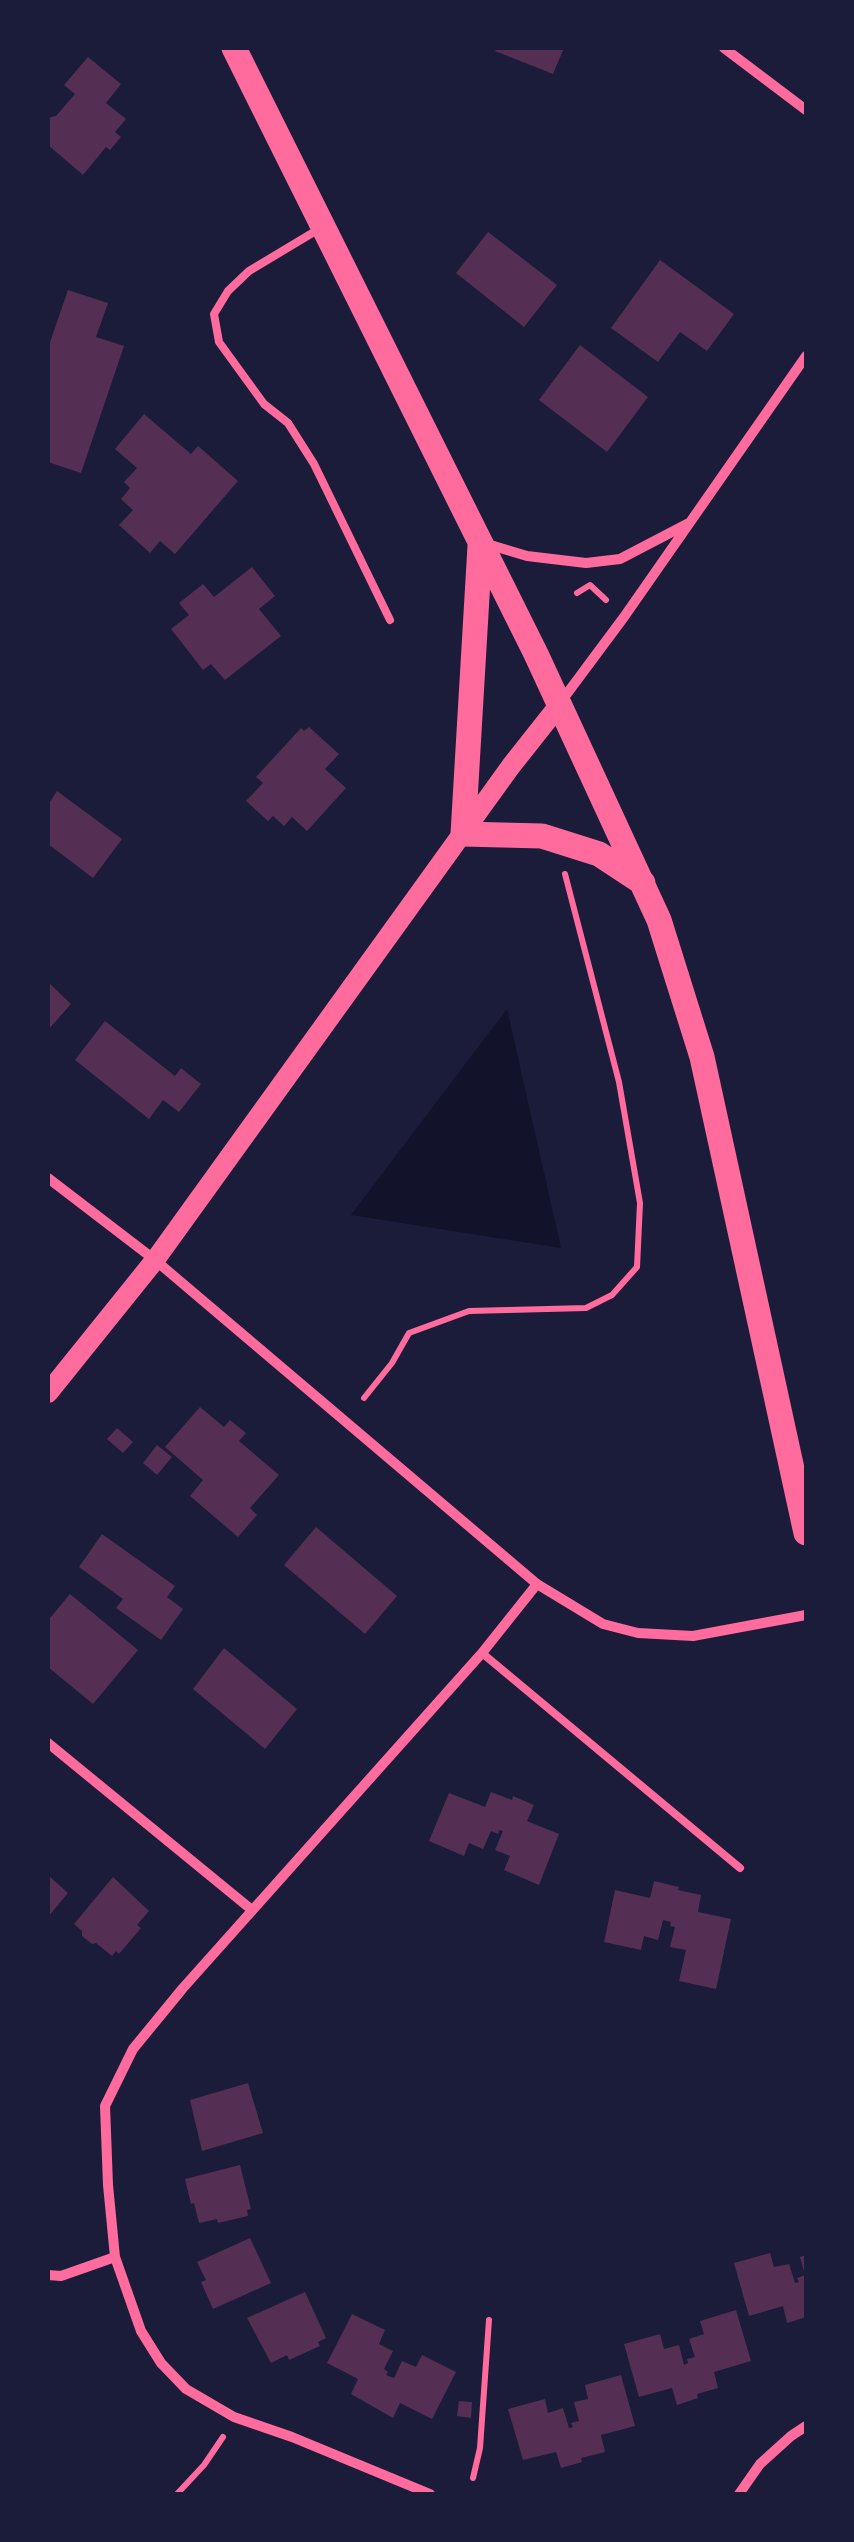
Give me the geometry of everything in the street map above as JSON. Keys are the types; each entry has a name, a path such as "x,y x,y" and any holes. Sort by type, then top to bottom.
{"main road":[{"path":"234,48 560,704 659,920 702,1057 806,1533"},
{"path":"463,834 480,543"},
{"path":"48,1393 154,1260 510,766 560,704"},
{"path":"463,834 542,836 600,854 642,883"}],"street":[{"path":"724,48 806,110"},
{"path":"560,704 806,356"},
{"path":"480,543 527,556 586,563 620,559 690,523"},
{"path":"48,1178 154,1260 538,1584 603,1624 638,1633 693,1636 806,1615"},
{"path":"430,2494 234,2416 186,2388 161,2363 141,2330 115,2257 105,2106 133,2049 183,1988 482,1653 538,1584"},
{"path":"48,1743 252,1910"},
{"path":"48,2275 61,2276 115,2257"},
{"path":"740,2494 760,2464 806,2426"}],"lane":[{"path":"323,226 249,271 228,291 214,314 218,342 264,404 288,423 314,464 390,620"},
{"path":"482,1653 740,1868"}],"path":[{"path":"577,593 590,585 606,600"},
{"path":"364,1398 392,1364 409,1333 469,1312 586,1308 612,1295 636,1267 640,1203 619,1082 564,869"},
{"path":"473,2478 480,2448 489,2320"},
{"path":"177,2494 204,2466 223,2436"}],"shaded area":[{"path":"507,1009 561,1248 351,1215"}],"building":[{"path":"564,48 553,74 495,51"},
{"path":"88,57 121,84 106,103 126,119 115,132 121,137 110,150 106,147 83,175 48,145 48,118 56,116 75,94 64,85"},
{"path":"488,232 557,285 524,327 456,273"},
{"path":"660,260 734,314 707,351 680,332 658,362 611,328"},
{"path":"68,290 108,303 96,337 124,346 81,473 48,462 48,348"},
{"path":"580,345 648,397 607,452 539,400"},
{"path":"144,414 191,454 198,446 238,481 175,554 160,541 150,553 119,525 133,510 121,499 130,488 124,482 137,468 115,449"},
{"path":"252,567 275,596 259,609 281,636 225,680 211,664 203,670 171,629 189,615 179,603 203,584 214,597"},
{"path":"309,727 339,754 325,769 346,788 307,831 292,817 284,826 273,816 268,821 246,801 263,783 256,777 301,728 304,731"},
{"path":"57,791 122,839 93,878 48,844 48,805"},
{"path":"48,982 71,1004 48,1030"},
{"path":"105,1021 175,1076 181,1068 201,1084 179,1112 163,1100 149,1119 75,1060"},
{"path":"200,1407 224,1427 230,1420 246,1433 239,1441 279,1475 250,1508 257,1515 238,1537 190,1496 203,1480 165,1447"},
{"path":"117,1428 133,1442 123,1453 107,1439"},
{"path":"157,1445 172,1457 157,1475 143,1463"},
{"path":"316,1527 397,1596 365,1634 284,1565"},
{"path":"102,1534 175,1586 167,1597 183,1609 161,1640 116,1608 123,1599 79,1567"},
{"path":"70,1594 138,1650 93,1704 48,1667 48,1616"},
{"path":"224,1648 297,1709 265,1749 193,1689"},
{"path":"491,1792 534,1805 527,1821 559,1834 539,1885 504,1870 510,1856 495,1850 503,1831 491,1831 483,1849 469,1843 464,1856 429,1841 449,1793 485,1807"},
{"path":"48,1875 68,1893 48,1917"},
{"path":"113,1877 149,1911 137,1925 141,1928 119,1954 116,1951 112,1956 82,1936 74,1924"},
{"path":"654,1881 701,1895 698,1912 731,1919 716,1989 679,1981 686,1950 670,1947 675,1927 670,1926 671,1922 663,1920 658,1940 644,1936 641,1950 604,1942 615,1890 650,1898"},
{"path":"248,2083 263,2133 202,2151 190,2100"},
{"path":"240,2165 251,2209 247,2210 248,2216 199,2223 185,2179"},
{"path":"250,2238 271,2283 213,2309 197,2262"},
{"path":"770,2253 774,2267 789,2264 795,2283 805,2275 800,2257 806,2255 806,2317 787,2323 783,2306 749,2316 734,2263"},
{"path":"305,2292 326,2338 318,2342 320,2346 289,2360 287,2355 271,2363 247,2318"},
{"path":"736,2310 751,2361 714,2372 718,2388 677,2405 672,2388 639,2397 624,2344 660,2334 664,2349 679,2345 684,2365 687,2359 695,2357 689,2339 704,2334 700,2321"},
{"path":"352,2314 385,2330 379,2344 393,2351 384,2369 386,2375 394,2378 402,2361 416,2367 422,2355 456,2372 432,2419 400,2403 393,2418 351,2394 358,2379 327,2363"},
{"path":"621,2375 635,2426 601,2435 605,2452 581,2458 582,2462 561,2468 556,2452 523,2460 508,2409 545,2399 548,2413 563,2408 569,2428 573,2427 571,2423 579,2421 574,2402 588,2399 585,2385"},
{"path":"459,2401 472,2402 471,2418 457,2416"}]}
